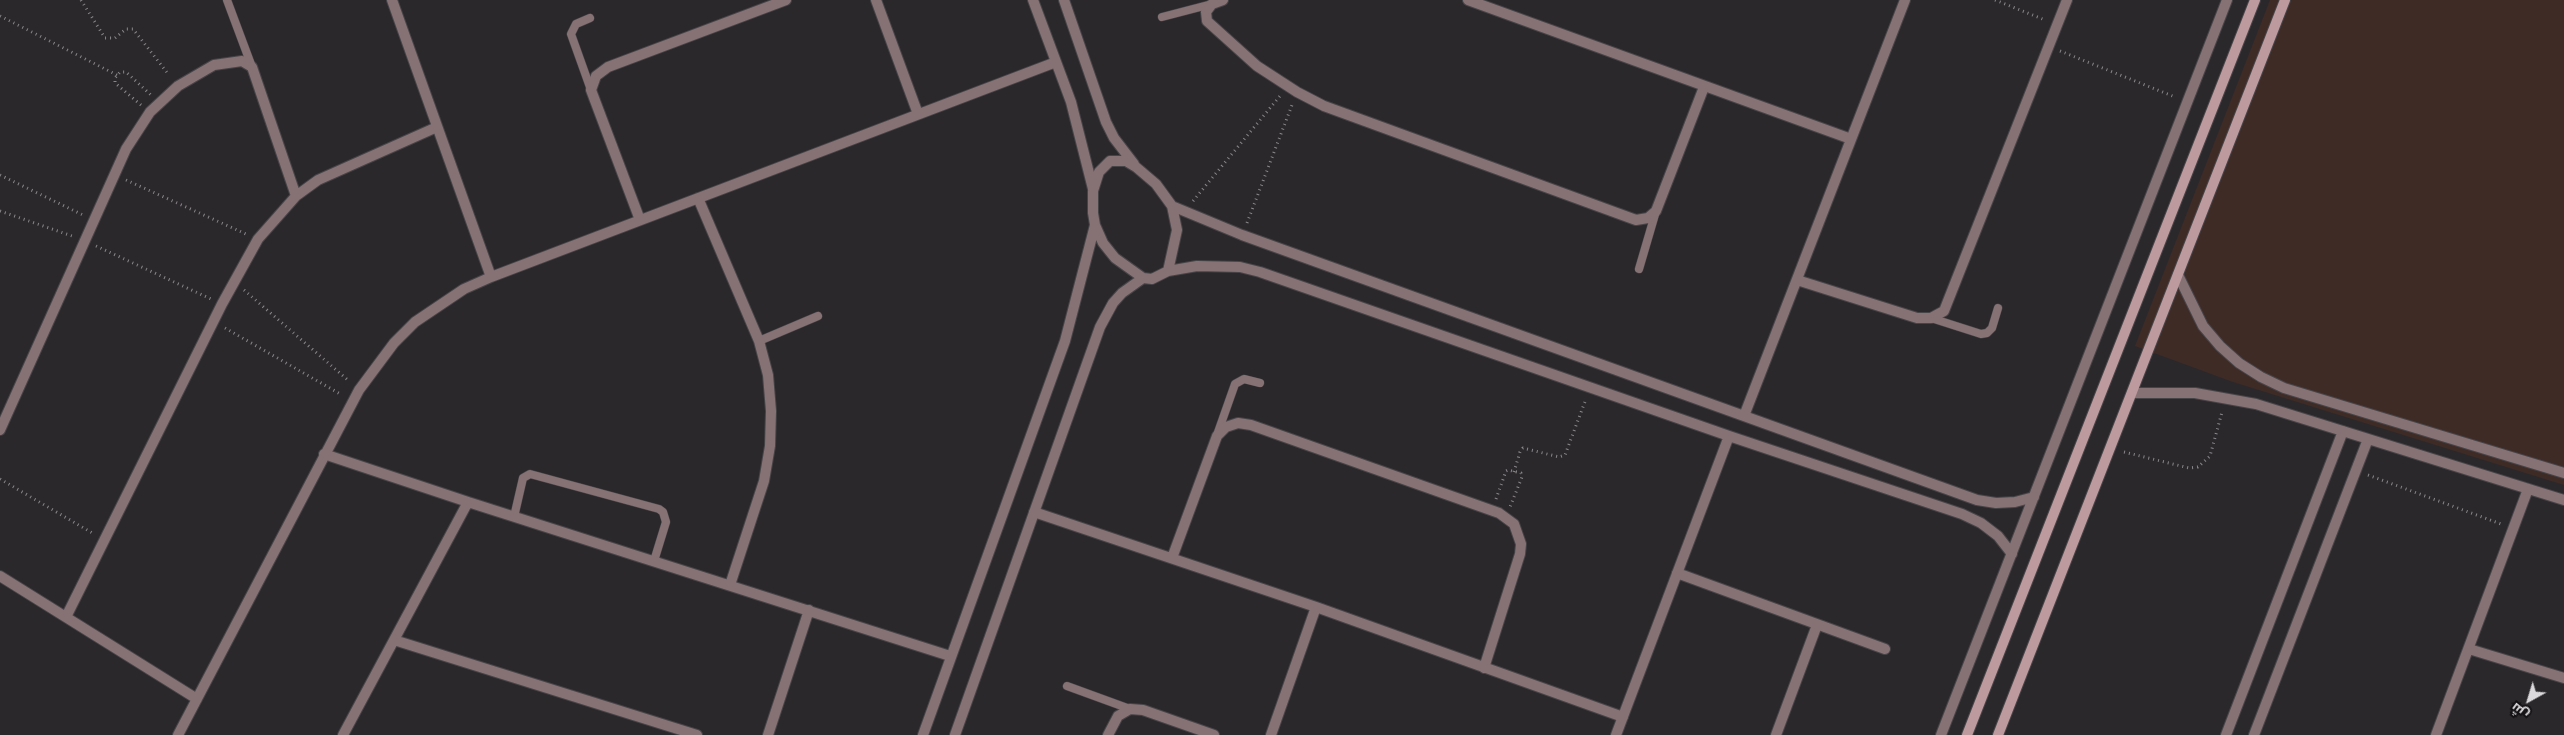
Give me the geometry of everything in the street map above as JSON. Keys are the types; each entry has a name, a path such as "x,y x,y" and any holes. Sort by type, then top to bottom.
{"street":[{"path":"392,0 491,277"},
{"path":"640,220 591,90 596,76 608,67 786,0"},
{"path":"876,0 918,114"},
{"path":"1033,0 1080,131 1094,190"},
{"path":"1064,0 1106,122 1120,146 1136,167"},
{"path":"1223,0 1212,4 1206,12 1207,21 1257,66 1292,90 1324,106 1636,220 1648,218 1656,211 1704,87"},
{"path":"1468,0 1851,139"},
{"path":"1744,416 1906,0"},
{"path":"1797,280 1917,318 1932,318 1944,311 2067,0"},
{"path":"1941,735 2227,0"},
{"path":"1967,735 2255,0"},
{"path":"1998,735 2285,0"},
{"path":"0,430 126,149 150,112 178,86 214,65 242,61 252,67 296,196"},
{"path":"178,735 359,390 387,350 415,322 447,299 491,277 1056,62"},
{"path":"66,617 222,304 258,239 296,196 318,180 437,127"},
{"path":"1168,271 1177,230 1172,206 1156,184 1136,167 1126,161 1110,161 1099,172 1094,190 1093,214 1095,225 1103,243 1115,258 1143,278 1152,279 1168,271 1197,266 1218,265 1260,272 1729,436 1962,514 1981,523 2012,554"},
{"path":"698,198 759,341 768,375 770,446 764,481 730,585"},
{"path":"1172,206 1242,235 1977,500 1996,503 2034,498"},
{"path":"923,735 1065,341 1095,225"},
{"path":"2178,275 2203,326 2220,346 2239,363 2261,377 2284,388 2564,473"},
{"path":"955,735 1105,314 1122,293 1143,278"},
{"path":"2132,393 2195,392 2226,397 2343,431 2564,500"},
{"path":"1172,558 1216,436 1226,427 1238,423 1251,425 1506,516 1519,533 1520,554 1484,668"},
{"path":"2226,735 2343,431"},
{"path":"1616,735 1729,436"},
{"path":"2254,735 2368,439"},
{"path":"324,454 514,517 950,656"},
{"path":"2436,735 2528,489"},
{"path":"343,735 468,502"},
{"path":"1034,512 1316,607 1623,717"},
{"path":"1677,573 1885,650"},
{"path":"0,576 197,699"},
{"path":"1271,735 1316,607"},
{"path":"768,735 809,610"},
{"path":"1776,735 1817,625"},
{"path":"394,640 697,735"},
{"path":"2469,649 2564,678"},
{"path":"1108,735 1118,716 1130,710 1143,710 1214,735"}],"lane":[{"path":"227,0 252,67"},
{"path":"1162,17 1212,4"},
{"path":"590,18 576,24 571,34 591,90"},
{"path":"1639,269 1656,211"},
{"path":"1932,318 1981,334 1988,333 1992,328 1998,308"},
{"path":"759,341 818,316"},
{"path":"1216,436 1235,384 1244,379 1260,382"},
{"path":"514,517 523,478 530,474 658,509 664,512 666,522 654,561"},
{"path":"1067,686 1130,710"}],"path":[{"path":"81,0 105,38 114,38 126,29 133,29 178,86"},
{"path":"1995,0 2057,25"},
{"path":"0,16 117,75"},
{"path":"2049,46 2188,102"},
{"path":"150,112 117,84 115,80 117,75 122,71 126,72 159,102"},
{"path":"1184,211 1292,90"},
{"path":"1242,235 1292,90"},
{"path":"0,175 94,221"},
{"path":"115,175 258,239"},
{"path":"0,211 85,241 222,304"},
{"path":"234,281 359,390"},
{"path":"214,322 353,401"},
{"path":"1514,472 1523,448 1559,457 1565,455 1590,387"},
{"path":"2110,449 2189,468 2198,467 2210,456 2226,397"},
{"path":"1492,510 1506,471 1514,472 1522,476 1506,516"},
{"path":"2356,471 2513,528"},
{"path":"0,479 105,541"}],"shaded area":[{"path":"2270,0 2564,0 2564,485 2233,382 2135,346"}]}
